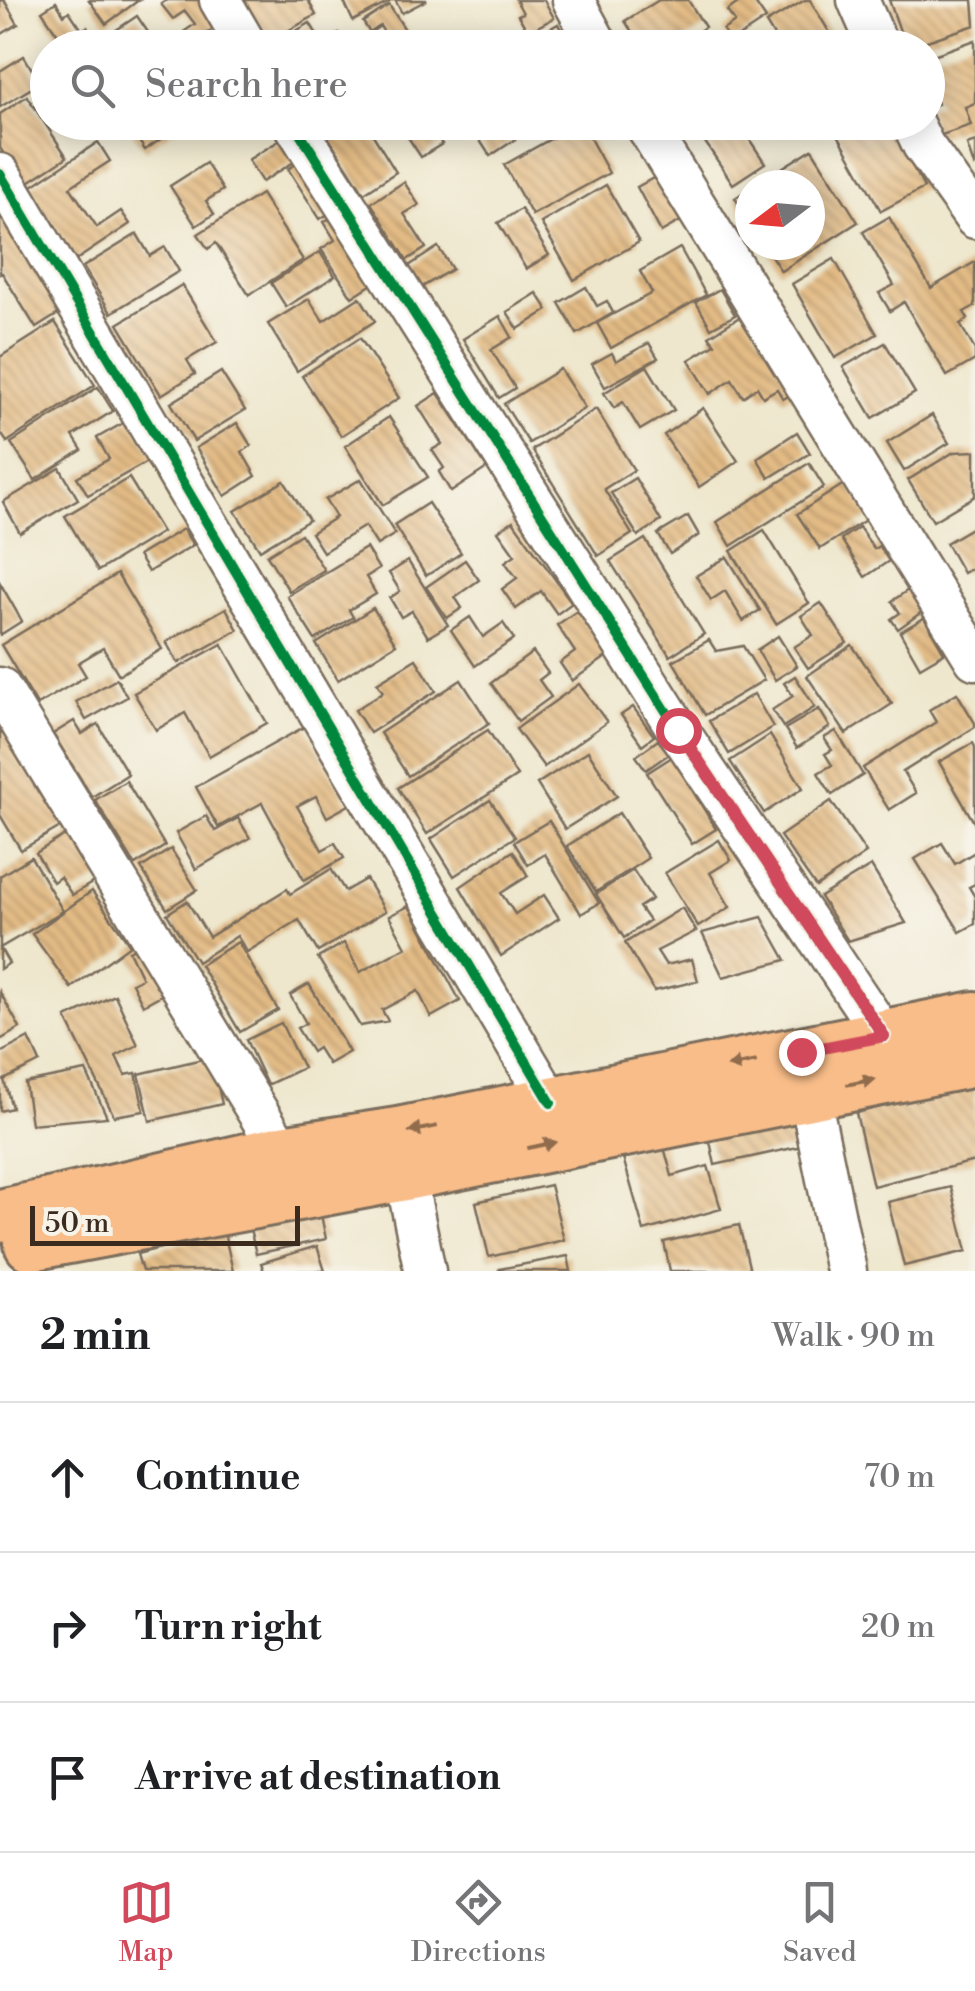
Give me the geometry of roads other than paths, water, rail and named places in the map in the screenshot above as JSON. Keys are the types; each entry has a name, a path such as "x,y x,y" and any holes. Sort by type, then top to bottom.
{"main road":[{"path":"1,1223 282,1152 398,1134 975,1018"},
{"path":"1,1223 406,1174 975,1060"}],"street":[{"path":"220,0 238,30"},
{"path":"573,0 589,30"},
{"path":"858,0 871,30"},
{"path":"305,140 678,730 884,1036"},
{"path":"655,140 975,659"},
{"path":"920,140 975,218"},
{"path":"0,174 551,1103"},
{"path":"0,688 282,1152"},
{"path":"808,1092 846,1271"},
{"path":"406,1174 425,1271"}]}
